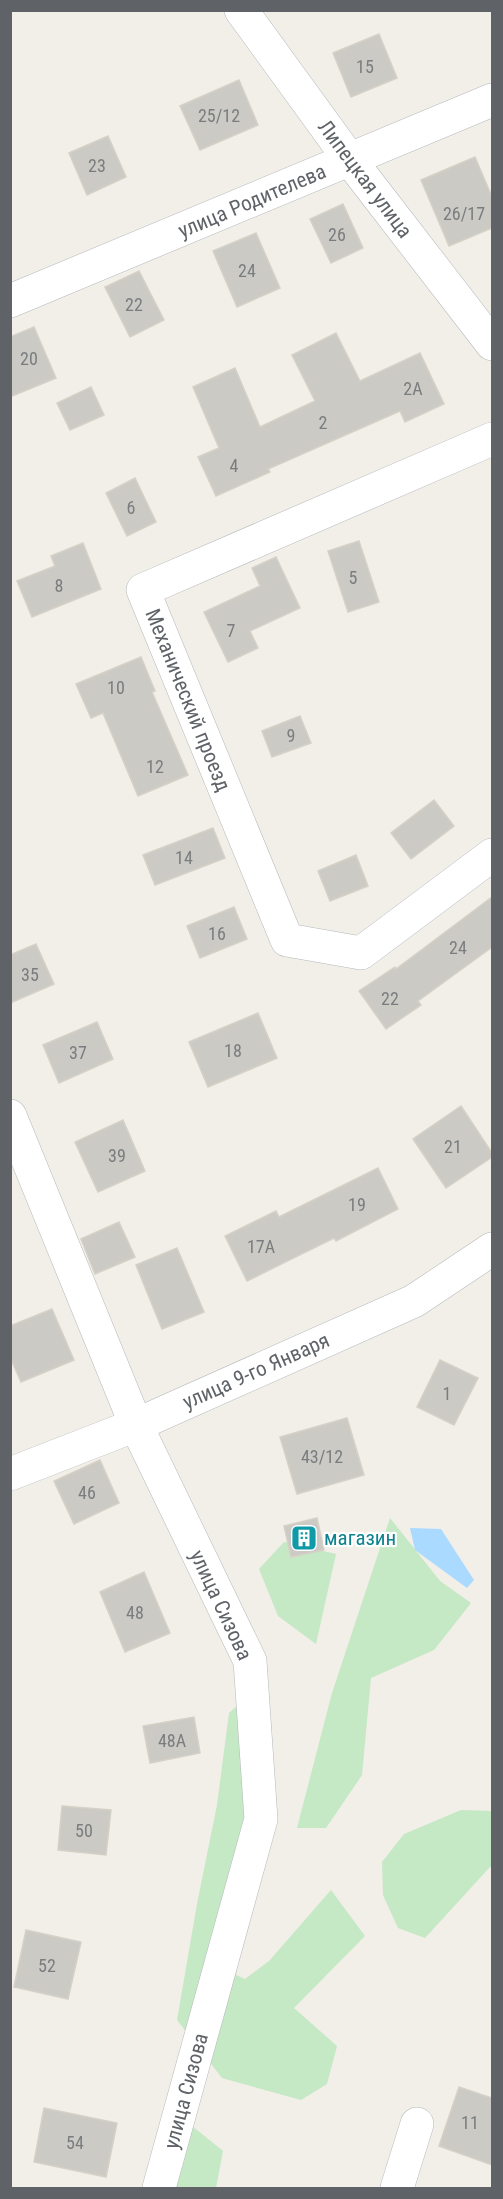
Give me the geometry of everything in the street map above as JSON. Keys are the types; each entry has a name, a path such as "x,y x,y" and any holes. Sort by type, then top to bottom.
{"street":[{"name":"Липецкая улица","path":"241,10 350,160 492,344"},
{"name":"улица Родителева","path":"10,301 492,100"},
{"name":"Механический проезд","path":"492,440 143,590 287,940 361,954 492,855"},
{"name":"улица Сизова","path":"10,1116 136,1425 250,1661 261,1819 159,2188"},
{"name":"улица 9-го Января","path":"10,1474 136,1425 414,1301 492,1249"},
{"path":"397,2188 417,2124"}],"green space":[{"path":"390,1518 440,1581 471,1603 434,1650 371,1678 362,1775 326,1828 297,1828 332,1693"},
{"path":"284,1542 336,1554 316,1644 278,1616 259,1569"},
{"path":"240,1703 256,1802 236,1975 245,1979 269,1961 331,1890 365,1936 294,2008 337,2046 327,2084 301,2100 222,2078 177,2020 217,1805 229,1713"},
{"path":"461,1810 492,1811 492,1867 425,1938 398,1928 383,1895 382,1862 404,1834"},
{"path":"187,2122 223,2151 216,2188 169,2188"}],"water":[{"path":"410,1528 441,1529 474,1580 467,1588 415,1550"}],"building":[{"path":"379,34 397,78 351,97 333,53"},
{"path":"239,80 258,125 200,150 180,106"},
{"path":"108,136 126,177 87,195 69,153"},
{"path":"475,157 492,197 492,228 449,246 421,180"},
{"path":"343,204 363,248 331,263 310,219"},
{"path":"256,233 280,288 237,307 213,251"},
{"path":"139,271 164,320 130,337 105,287"},
{"path":"34,327 56,378 10,397 10,337"},
{"path":"336,333 360,381 420,353 444,404 405,422 400,411 268,469 270,472 216,496 198,457 219,448 193,387 235,368 260,427 315,401 292,355"},
{"path":"91,387 104,415 70,430 57,403"},
{"path":"135,478 156,522 127,536 106,493"},
{"path":"359,541 379,602 348,612 328,551"},
{"path":"83,543 101,589 32,617 17,581 55,566 51,556"},
{"path":"276,557 300,608 250,631 258,648 228,662 204,612 260,586 252,568"},
{"path":"141,657 155,691 152,692 188,775 138,796 103,713 91,718 76,684"},
{"path":"300,716 311,743 272,757 262,731"},
{"path":"434,800 454,826 411,859 391,833"},
{"path":"213,828 225,858 155,885 143,855"},
{"path":"356,855 368,886 330,901 318,871"},
{"path":"492,897 492,947 418,1001 421,1005 386,1029 359,991 395,967 396,969"},
{"path":"234,907 247,939 200,958 187,926"},
{"path":"36,944 54,984 10,1003 10,955"},
{"path":"258,1013 277,1058 208,1087 189,1042"},
{"path":"97,1022 113,1059 59,1083 43,1045"},
{"path":"461,1106 492,1153 492,1157 446,1188 413,1139"},
{"path":"123,1120 145,1171 98,1192 75,1142"},
{"path":"378,1168 398,1209 336,1241 334,1238 247,1281 225,1236 276,1211 279,1217"},
{"path":"119,1222 135,1257 95,1274 81,1239"},
{"path":"177,1248 204,1312 162,1329 136,1265"},
{"path":"52,1309 74,1360 21,1382 10,1357 10,1326"},
{"path":"440,1360 478,1378 454,1425 417,1407"},
{"path":"347,1418 364,1475 297,1494 280,1437"},
{"path":"100,1460 119,1503 74,1524 54,1481"},
{"name":"магазин","path":"317,1518 324,1550 291,1557 284,1526"},
{"path":"144,1572 170,1633 125,1652 100,1592"},
{"path":"194,1717 200,1753 150,1763 143,1726"},
{"path":"62,1806 111,1810 106,1855 58,1850"},
{"path":"26,1930 81,1942 68,1999 14,1987"},
{"path":"459,2087 492,2098 492,2165 439,2146"},
{"path":"44,2108 117,2123 106,2177 34,2162"}],"place":[{"name":"магазин","path":"304,1538"}]}
